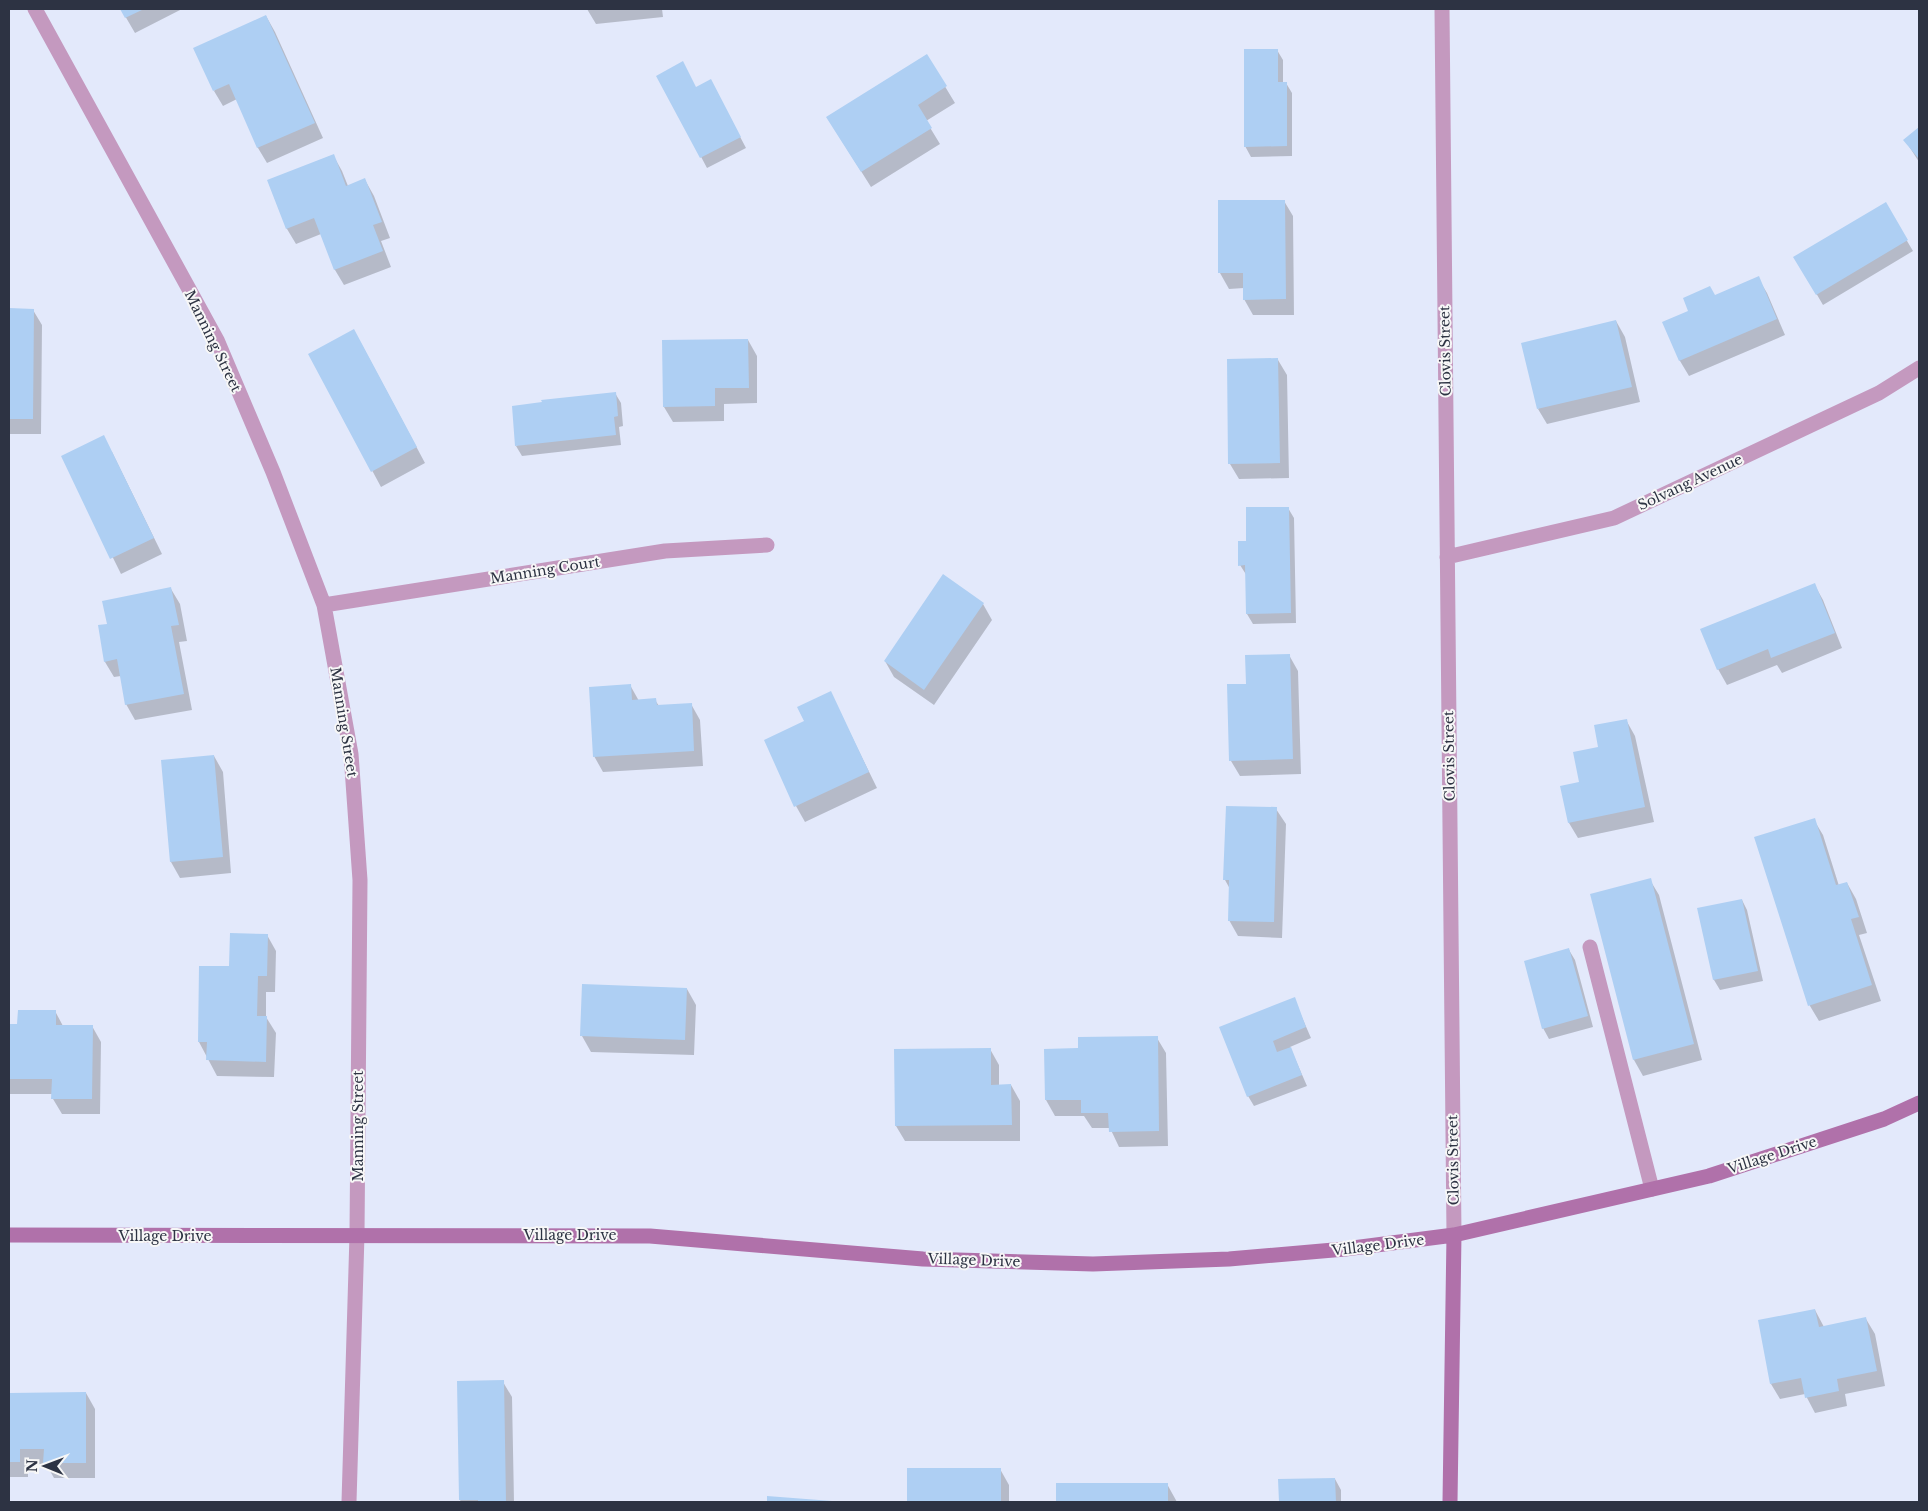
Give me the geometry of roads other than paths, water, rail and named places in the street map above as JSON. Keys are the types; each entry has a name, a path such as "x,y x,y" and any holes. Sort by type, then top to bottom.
{"main road":[{"name":"Village Drive","path":"9,1235 650,1236 924,1259 1093,1264 1229,1259 1345,1250 1454,1235 1709,1176 1884,1119 1919,1103"},
{"name":"Clovis Street","path":"1450,1502 1454,1235"}],"street":[{"name":"Manning Street","path":"35,9 216,340 273,472 324,605 351,754 360,880 357,1236 349,1502"},
{"name":"Clovis Street","path":"1442,9 1454,1235"},
{"name":"Solvang Avenue","path":"1447,557 1614,518 1880,392 1919,368"},
{"name":"Manning Court","path":"324,605 665,551 767,545"},
{"path":"1590,947 1652,1189"}]}
